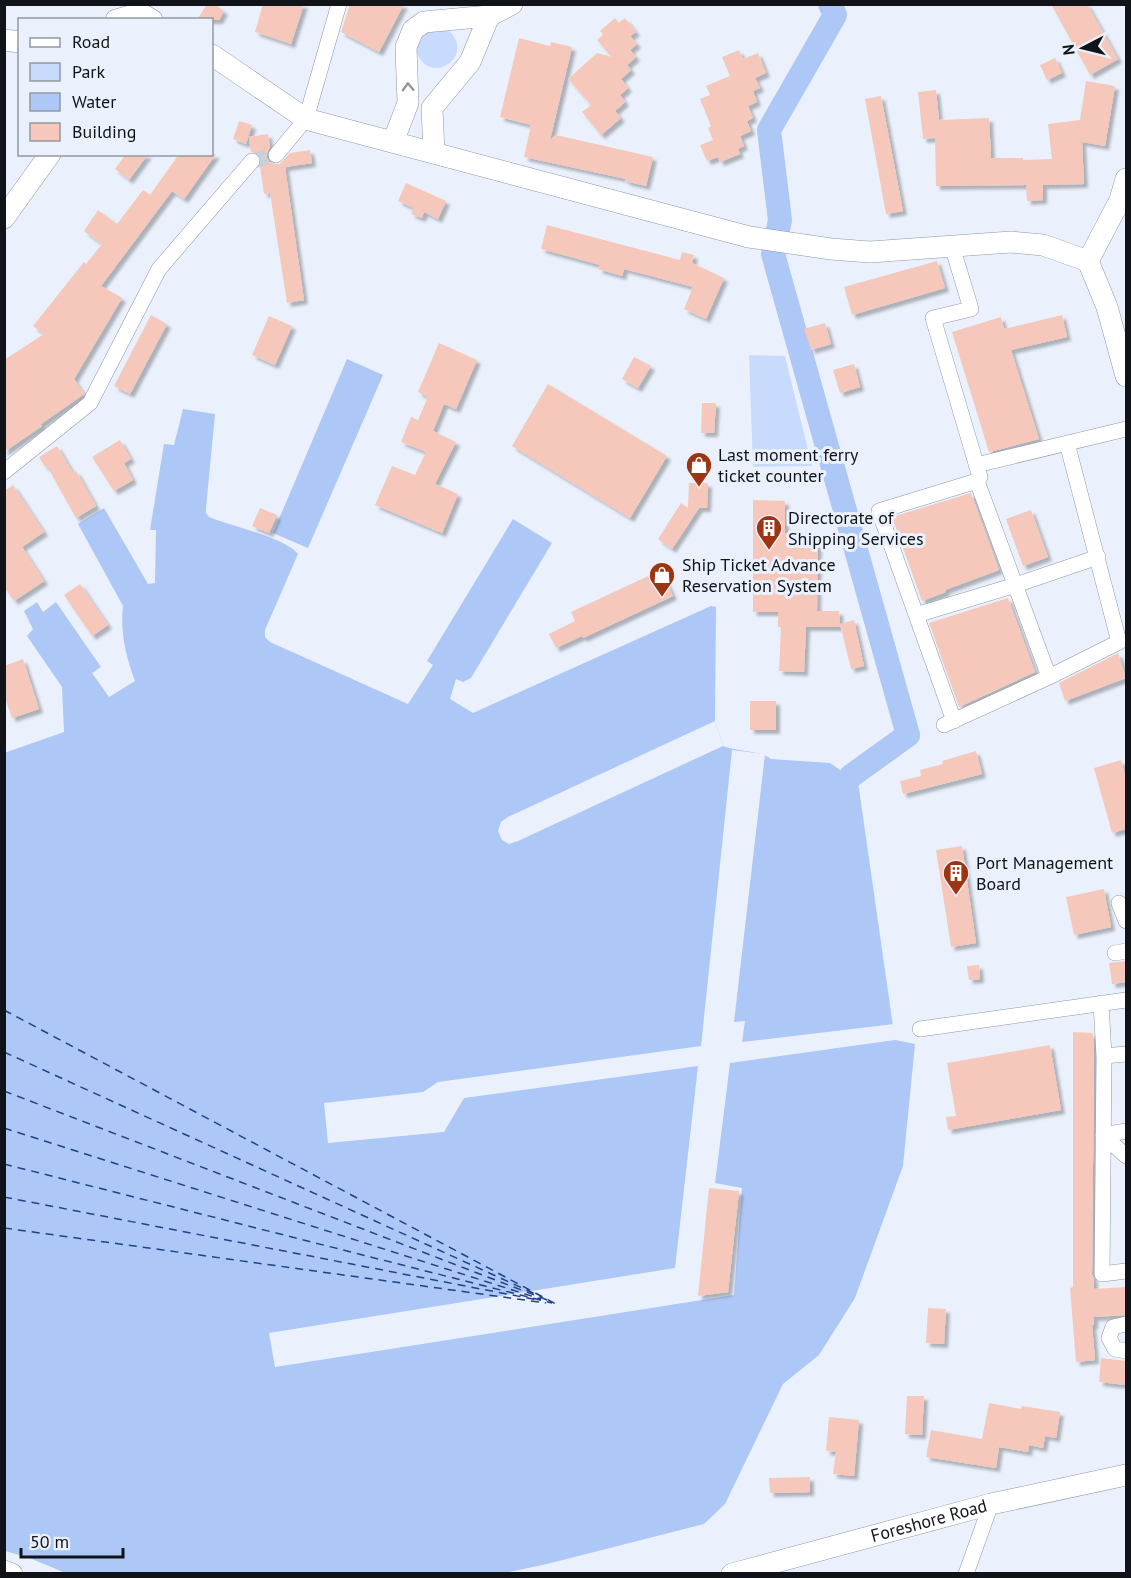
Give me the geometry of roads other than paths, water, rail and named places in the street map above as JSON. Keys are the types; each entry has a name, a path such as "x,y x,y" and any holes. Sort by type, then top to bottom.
{"street":[{"path":"276,155 306,119 339,4"},
{"path":"393,142 408,103 406,47 413,30 424,22 489,16 512,4"},
{"path":"123,18 140,13 149,18"},
{"path":"434,153 432,108 470,62 489,16"},
{"path":"213,56 306,119 762,239 870,252 1011,242 1042,245 1088,261 1107,307 1126,376"},
{"path":"4,218 49,156"},
{"path":"4,472 90,403 159,269 252,161"},
{"path":"1088,261 1120,200 1126,179"},
{"path":"952,246 971,309 933,318 980,477 977,481 879,511 916,615 949,723 1119,642 1067,443"},
{"path":"976,465 1126,429"},
{"path":"977,481 1049,677"},
{"path":"916,615 1098,557"},
{"path":"1119,903 1126,921"},
{"path":"920,1029 1126,1000"},
{"path":"1101,1003 1104,1056 1102,1274 1126,1271"},
{"path":"1104,1056 1126,1055"},
{"path":"1103,1135 1126,1131"},
{"path":"1103,1135 1126,1156"},
{"path":"1126,1324 1113,1327 1109,1338 1115,1349 1126,1351"},
{"name":"Foreshore Road","path":"732,1574 991,1504 1126,1474"},
{"path":"966,1574 991,1504"},
{"path":"4,1571 12,1574"}],"water":[{"path":"347,359 383,375 308,548 273,533"},
{"path":"183,409 215,414 206,508 209,517 270,538 292,548 298,554 265,630 265,637 270,642 408,704 433,665 427,661 513,519 552,543 471,678 463,682 456,679 450,699 473,713 711,606 716,607 715,721 723,746 761,754 771,759 830,763 858,782 895,1040 915,1044 903,1166 855,1298 819,1355 783,1384 725,1504 704,1524 500,1574 68,1574 27,1557 5,1551 4,753 64,732 62,687 27,636 33,629 24,611 37,602 43,612 56,602 101,667 92,673 109,697 135,681 124,644 123,606 78,524 104,508 148,584 155,583 156,530 150,530 164,444 174,445"}],"waterway":[{"path":"830,4 835,15 769,130 780,220 773,254 908,735 851,776"}],"tunnel":[{"path":"252,161 276,155"}],"place":[{"name":"Last moment ferry ticket counter","path":"699,488"},
{"name":"Directorate of Shipping Services","path":"769,551"},
{"name":"Ship Ticket Advance Reservation System","path":"662,598"},
{"name":"Port Management Board","path":"956,896"}]}
